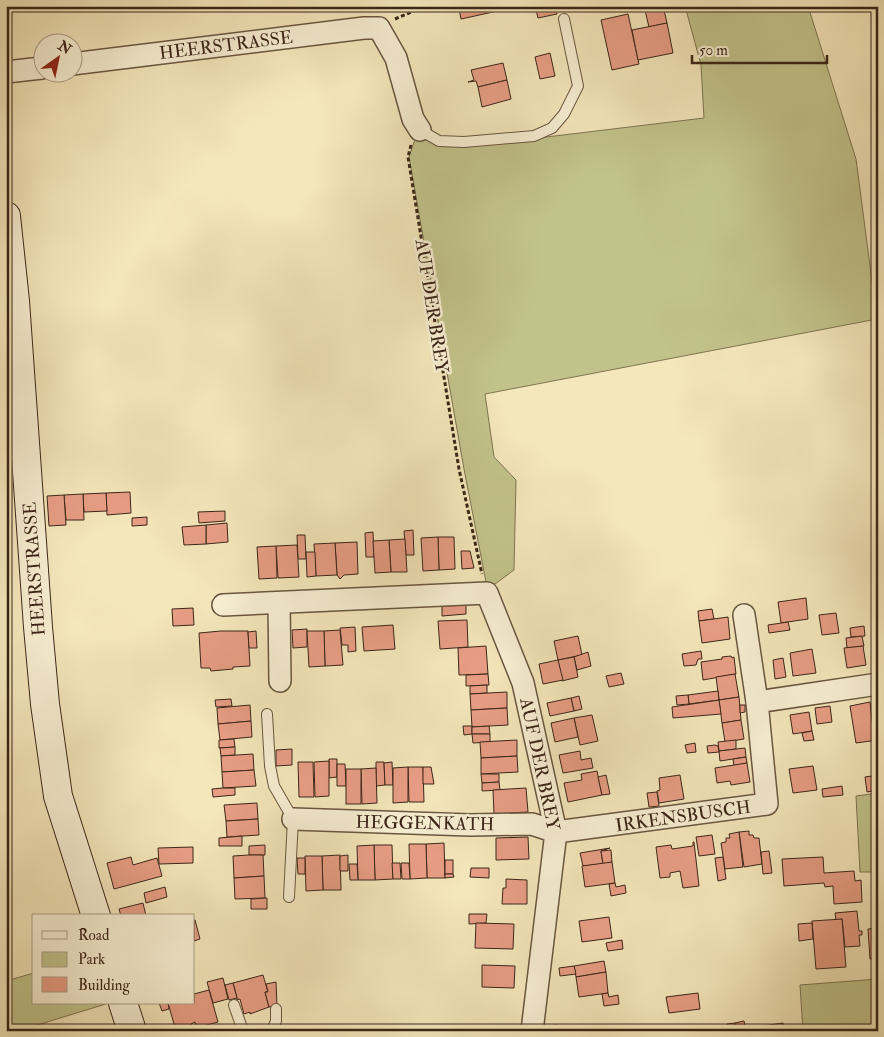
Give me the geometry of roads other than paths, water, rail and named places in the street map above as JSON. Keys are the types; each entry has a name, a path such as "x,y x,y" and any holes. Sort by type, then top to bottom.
{"main road":[{"name":"HEERSTRASSE","path":"6,216 11,301 45,704 58,796 95,914"},
{"path":"123,1004 132,1031"}],"street":[{"name":"HEERSTRASSE","path":"82,63 364,28 379,28 396,58 414,119 420,130"},
{"path":"6,72 32,69"},
{"name":"AUF DER BREY","path":"279,604 487,593 523,683 556,832 532,1031"},
{"path":"223,605 279,604 280,681"},
{"name":"IRKENSBUSCH","path":"556,832 767,804 757,702 744,615"},
{"path":"757,702 878,684"},
{"name":"HEGGENKATH","path":"293,819 470,825 532,824 556,832"}],"lane":[{"path":"420,130 439,141 464,142 534,136 552,128 564,114 578,86 564,19"},
{"path":"267,714 270,766 274,786 293,819 289,898"},
{"path":"234,1004 243,1031"},
{"path":"272,1031 276,1021 276,1009"}]}
